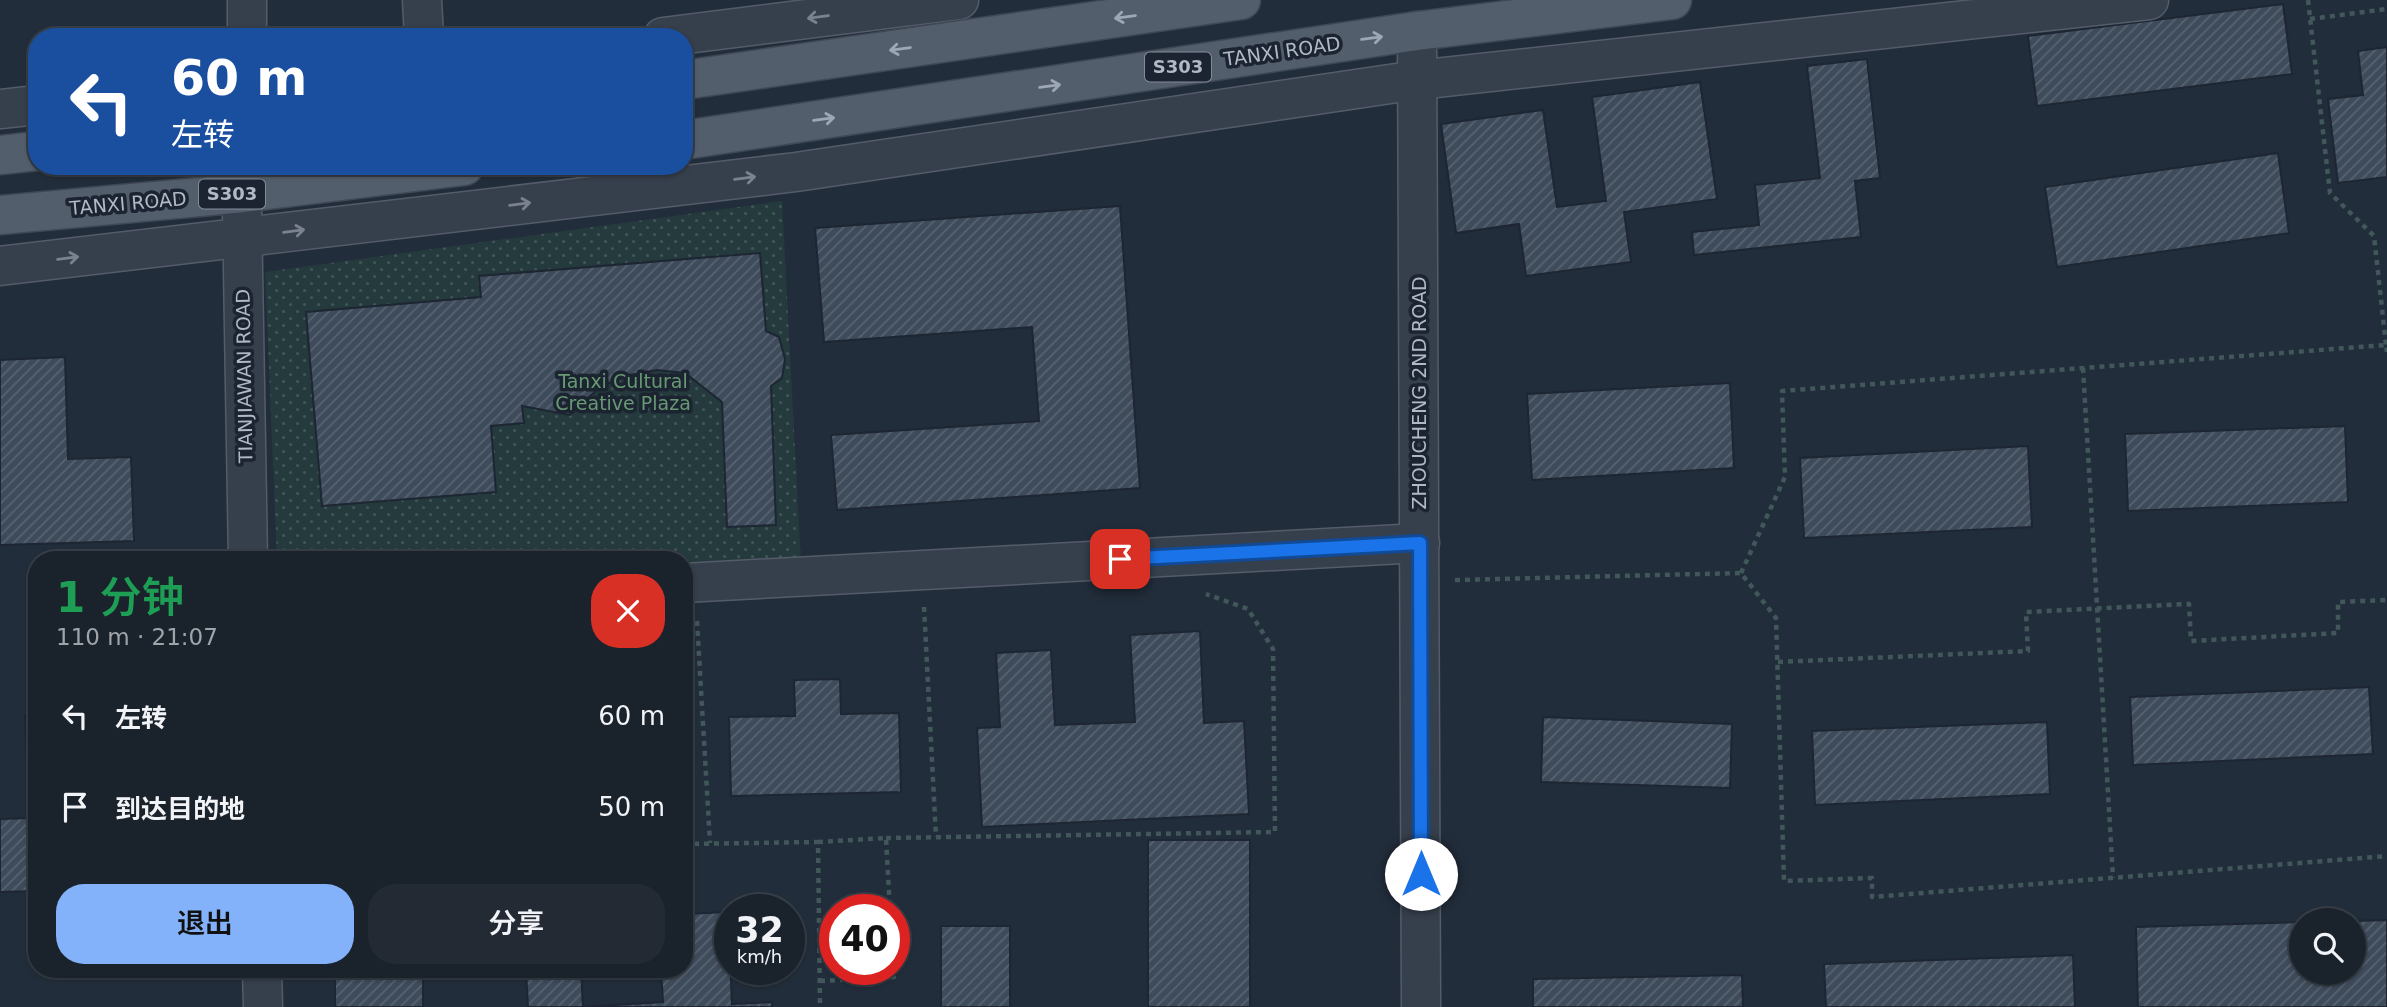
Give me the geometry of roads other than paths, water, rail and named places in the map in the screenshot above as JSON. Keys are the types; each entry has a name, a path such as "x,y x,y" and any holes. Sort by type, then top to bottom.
{"main road":[{"path":"693,79 1241,0"},
{"name":"TANXI ROAD","path":"693,139 1417,31 1672,0"},
{"path":"0,155 28,153"},
{"name":"TANXI ROAD","path":"0,215 243,193 390,175"}],"street":[{"path":"247,0 247,28"},
{"path":"422,0 424,28"},
{"path":"693,33 959,0"},
{"path":"0,266 796,172 1417,80 2150,0"},
{"name":"ZHOUCHENG 2ND ROAD","path":"1417,31 1421,1007"},
{"path":"0,109 28,106"},
{"name":"TIANJIAWAN ROAD","path":"243,193 248,551"},
{"path":"693,583 1420,543"},
{"path":"261,978 263,1007"}],"park label":[{"name":"Tanxi Cultural Creative Plaza","path":"623,392"}]}
